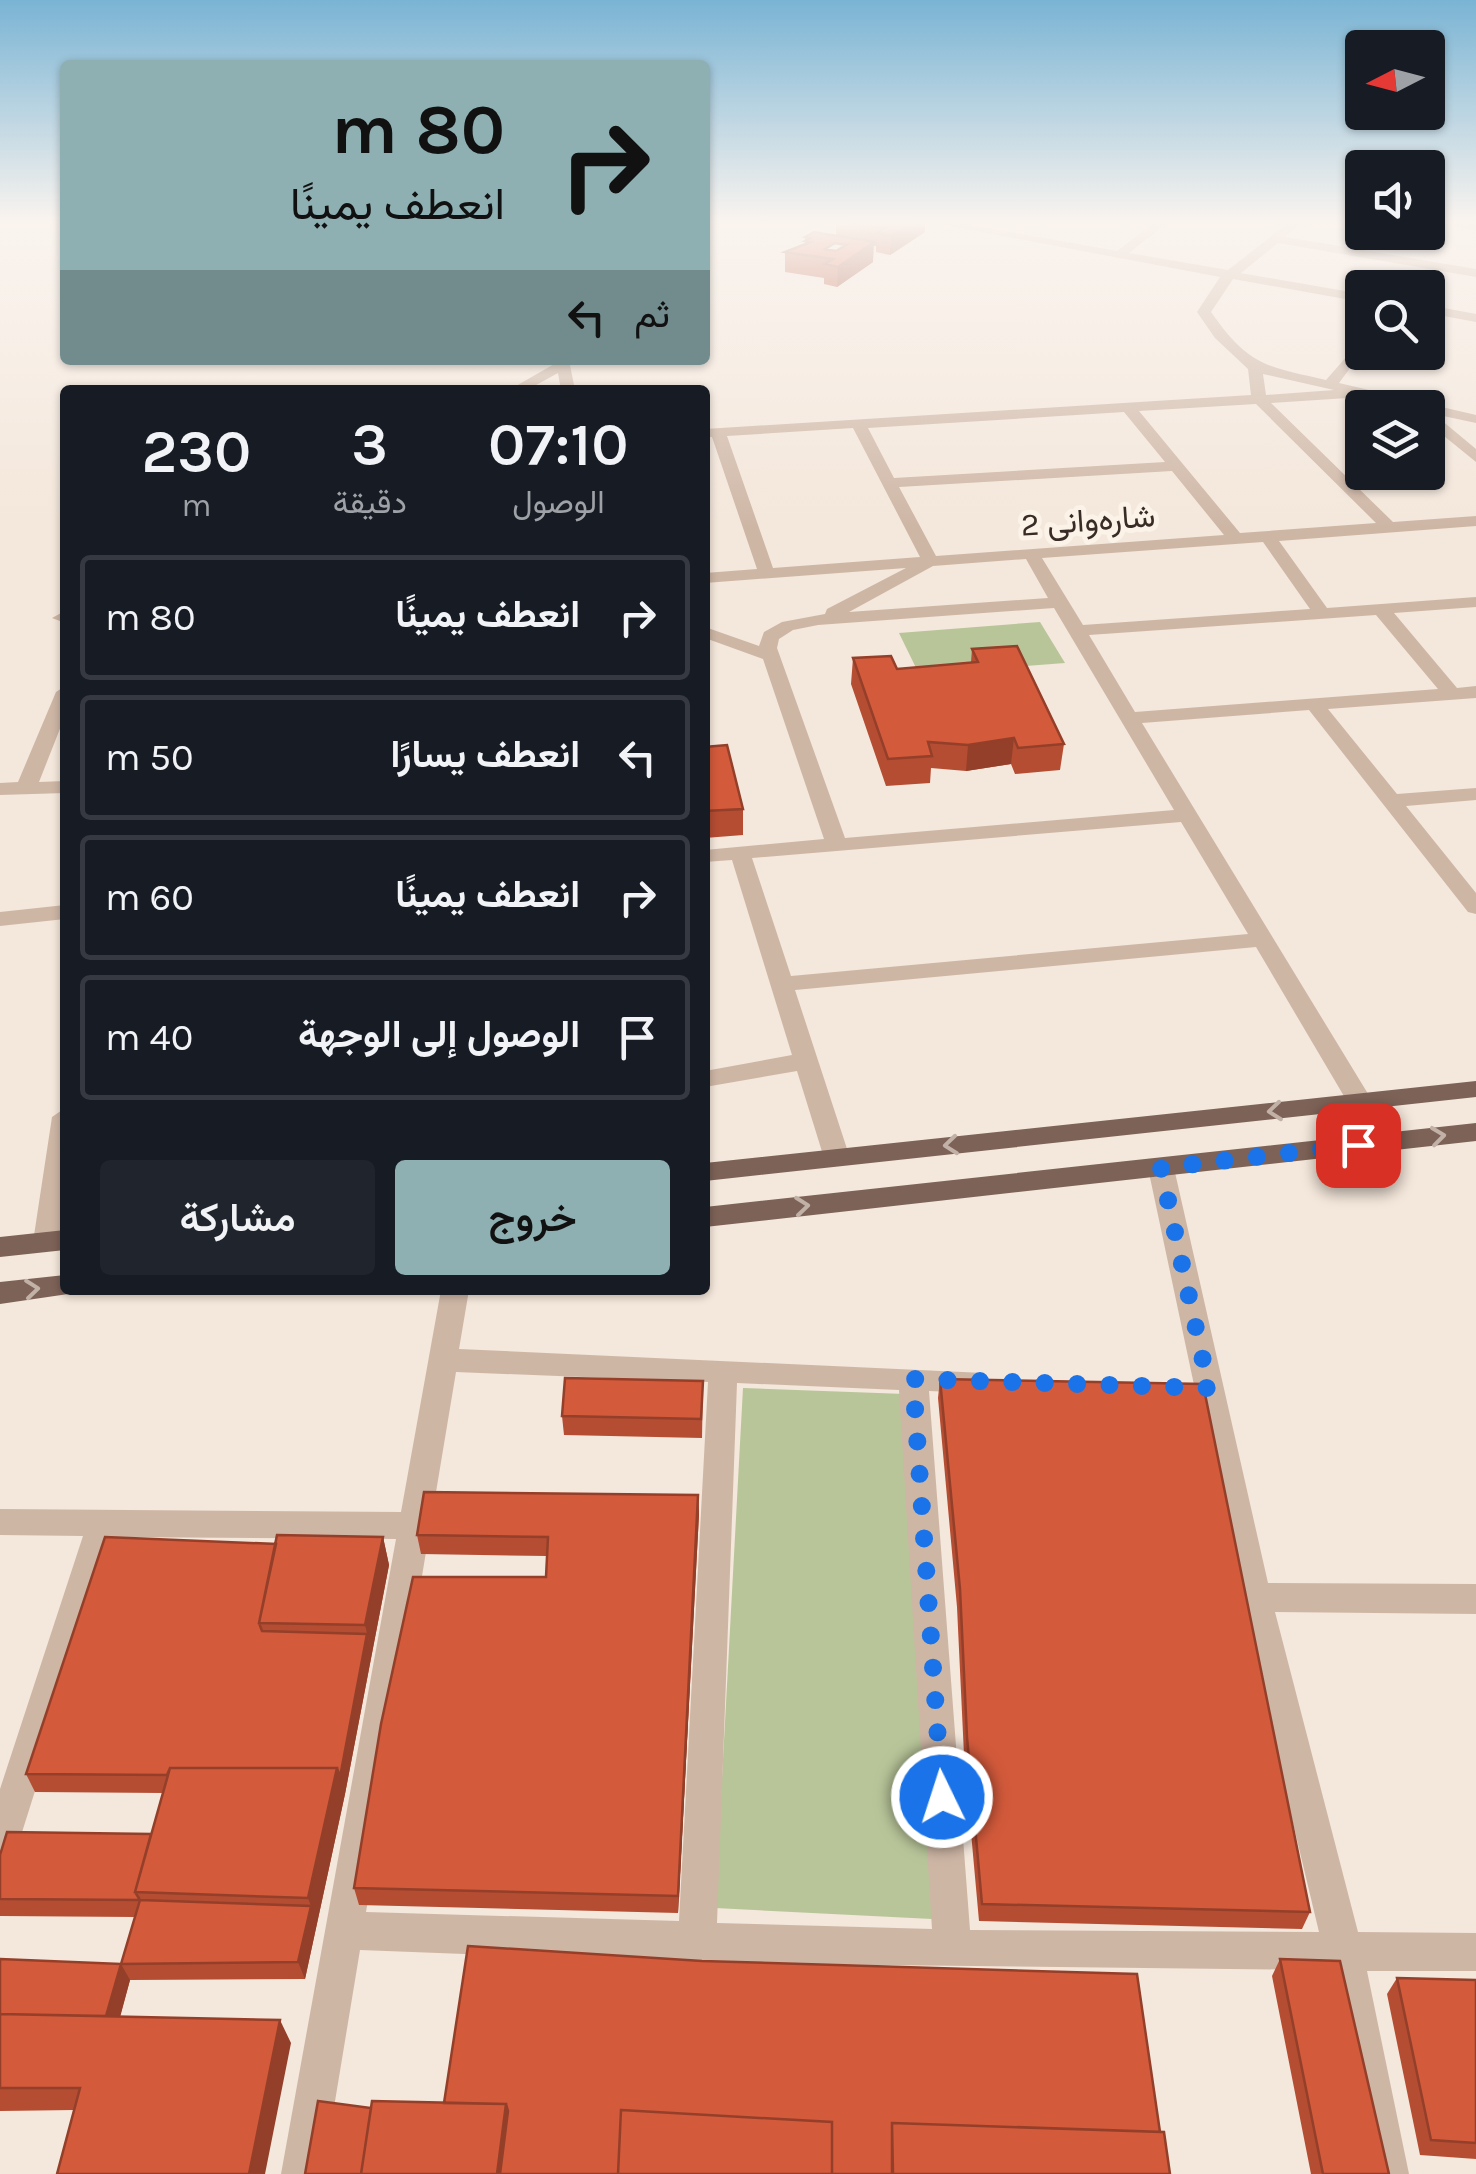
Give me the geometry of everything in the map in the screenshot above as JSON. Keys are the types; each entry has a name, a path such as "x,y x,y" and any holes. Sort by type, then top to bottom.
{"main road":[{"path":"710,1171 1476,1089"},
{"path":"710,1216 1476,1132"},
{"path":"0,1247 56,1241"},
{"path":"0,1293 60,1287"}],"street":[{"path":"1213,325 1255,368 1351,390"},
{"path":"524,385 558,365"},
{"path":"1330,385 1345,365"},
{"path":"1255,368 1259,399 1388,527"},
{"path":"767,574 712,433 1345,394"},
{"path":"1128,406 1236,539"},
{"path":"1445,410 1473,413"},
{"path":"818,620 876,594 930,562 858,423"},
{"path":"1445,431 1476,458"},
{"path":"889,483 1176,466"},
{"name":"شارەوانی 2","path":"710,578 1476,521"},
{"path":"1267,536 1322,613"},
{"path":"1031,554 1360,1102"},
{"path":"837,845 771,656 770,636 788,626 818,620 1059,602"},
{"path":"1076,631 1476,602"},
{"path":"1381,609 1452,694"},
{"path":"710,634 771,656"},
{"path":"1128,718 1476,692"},
{"path":"26,788 60,704"},
{"path":"1314,704 1476,907"},
{"path":"0,789 60,787"},
{"path":"1393,801 1476,794"},
{"path":"710,856 1187,815"},
{"path":"740,854 837,1158"},
{"path":"0,919 60,913"},
{"path":"781,984 1262,940"},
{"path":"710,1078 806,1061"},
{"path":"1161,1168 1256,1597 1344,1954 1388,2174"},
{"path":"56,1241 60,1186"},
{"path":"302,2174 454,1295"},
{"path":"444,1360 1012,1382"},
{"path":"697,1944 724,1370"},
{"path":"913,1379 952,1949"},
{"path":"1170,1387 1209,1388"},
{"path":"0,1522 413,1526"},
{"path":"0,1845 103,1524"},
{"path":"1256,1597 1476,1600"},
{"path":"344,1930 952,1949 1476,1952"}],"green space":[{"path":"1040,622 1065,663 919,674 899,633"},
{"path":"743,1388 905,1394 952,1920 715,1908"}],"building":[{"path":"1017,646 1064,744 1018,748 1014,738 968,745 928,742 932,756 888,759 853,658 891,656 897,669 978,662 972,649"},
{"path":"727,745 743,809 710,811 710,747"},
{"path":"565,1378 703,1381 701,1419 562,1416"},
{"path":"940,1379 1203,1384 1310,1912 982,1904 967,1737 960,1589"},
{"path":"424,1492 698,1495 678,1896 354,1888 381,1724 413,1577 546,1577 548,1537 417,1535"},
{"path":"277,1535 383,1537 365,1625 259,1623"},
{"path":"105,1537 276,1544 259,1623 262,1631 367,1634 340,1777 337,1768 170,1768 167,1775 26,1774"},
{"path":"170,1768 337,1768 308,1898 135,1892"},
{"path":"7,1832 151,1834 135,1892 140,1900 0,1899 0,1855"},
{"path":"140,1900 311,1906 298,1962 121,1964"},
{"path":"468,1946 702,1961 1137,1974 1160,2132 892,2123 892,2174 832,2174 832,2122 621,2110 618,2174 500,2174 506,2104 444,2103"},
{"path":"0,1959 121,1964 106,2016 0,2014"},
{"path":"1280,1959 1340,1961 1389,2174 1323,2174"},
{"path":"1397,1978 1476,1980 1476,2143 1431,2140"},
{"path":"0,2014 280,2020 249,2174 57,2174 80,2088 0,2088"},
{"path":"318,2101 371,2108 361,2174 305,2174"},
{"path":"372,2101 506,2104 497,2174 361,2174"},
{"path":"621,2110 832,2122 832,2174 618,2174"},
{"path":"892,2123 1164,2132 1170,2174 893,2174"}],"route":[{"path":"942,1797 913,1379 1209,1388 1161,1168 1358,1145"}]}
